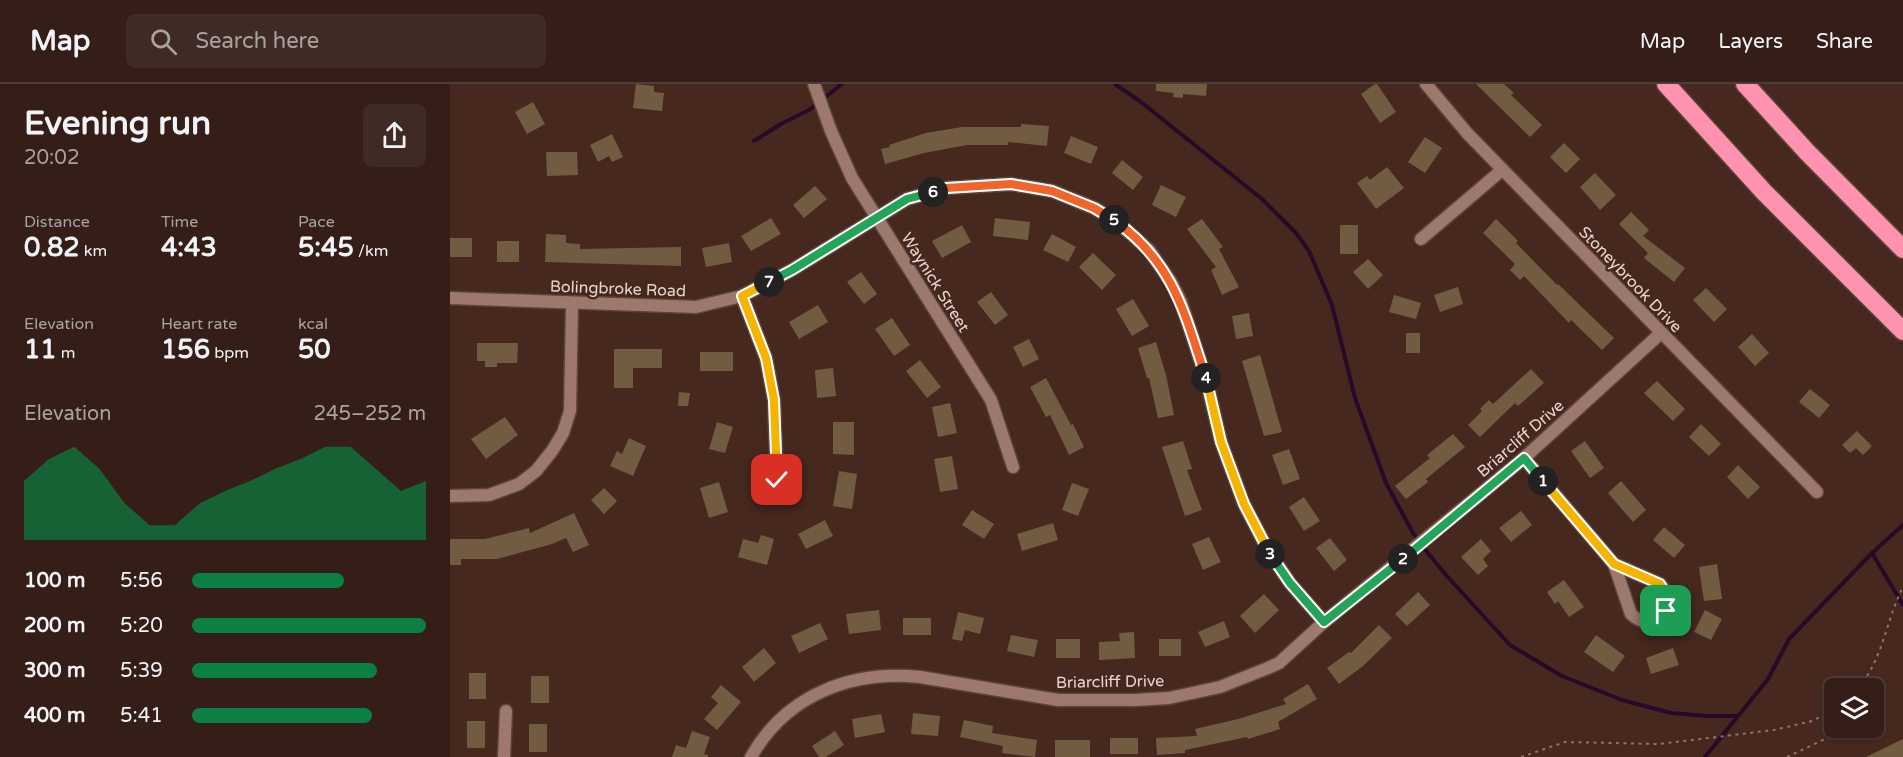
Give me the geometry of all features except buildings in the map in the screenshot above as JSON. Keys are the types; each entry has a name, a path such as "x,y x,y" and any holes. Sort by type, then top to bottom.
{"highway":[{"path":"1666,84 1764,192 1903,331"},
{"path":"1745,84 1807,152 1903,249"}],"street":[{"name":"Waynick Street","path":"814,84 831,131 852,178 991,400 1012,467"},
{"name":"Stoneybrook Drive","path":"1426,84 1467,133 1817,492"},
{"path":"1420,239 1503,170"},
{"name":"Bolingbroke Road","path":"450,298 696,307 742,296 792,270 907,199 946,188 1011,184 1052,191 1094,208 1115,220 1135,237 1161,266 1181,302 1206,378 1221,442 1244,504 1269,552 1290,583 1324,622"},
{"path":"742,296 766,358 774,400 777,480"},
{"path":"450,496 489,495 519,484 536,471 552,451 563,433 570,411 572,304"},
{"name":"Briarcliff Drive","path":"751,757 767,734 802,703 830,687 863,677 897,675 920,677 1058,700 1135,700 1169,698 1220,687 1279,663 1324,622 1524,458 1661,333"},
{"path":"1524,458 1614,564 1630,614 1644,622 1660,618 1666,611 1667,604 1664,589 1660,584 1614,564"},
{"path":"504,757 506,711"}],"path":[{"path":"1867,678 1878,654 1893,605 1903,587"},
{"path":"1521,757 1565,742 1659,744 1774,730 1812,722 1824,715"},
{"path":"1787,757 1827,738"}],"waterway":[{"path":"754,141 809,110 842,84"},
{"path":"1115,84 1141,102 1262,199 1296,233 1309,251 1332,305 1355,398 1386,483 1423,547 1510,645 1562,676 1622,700 1671,713 1736,716"},
{"path":"1705,757 1768,679 1789,639 1872,553 1903,525"},
{"path":"1872,553 1903,605"}],"route":[{"path":"777,480 774,400 766,358 742,296 792,270 907,199 946,188 1011,184 1052,191 1094,208 1115,220 1135,237 1161,266 1181,302 1206,378 1221,442 1244,504 1269,552 1290,583 1324,622 1524,458 1614,564 1660,584 1667,596 1666,611"}]}
